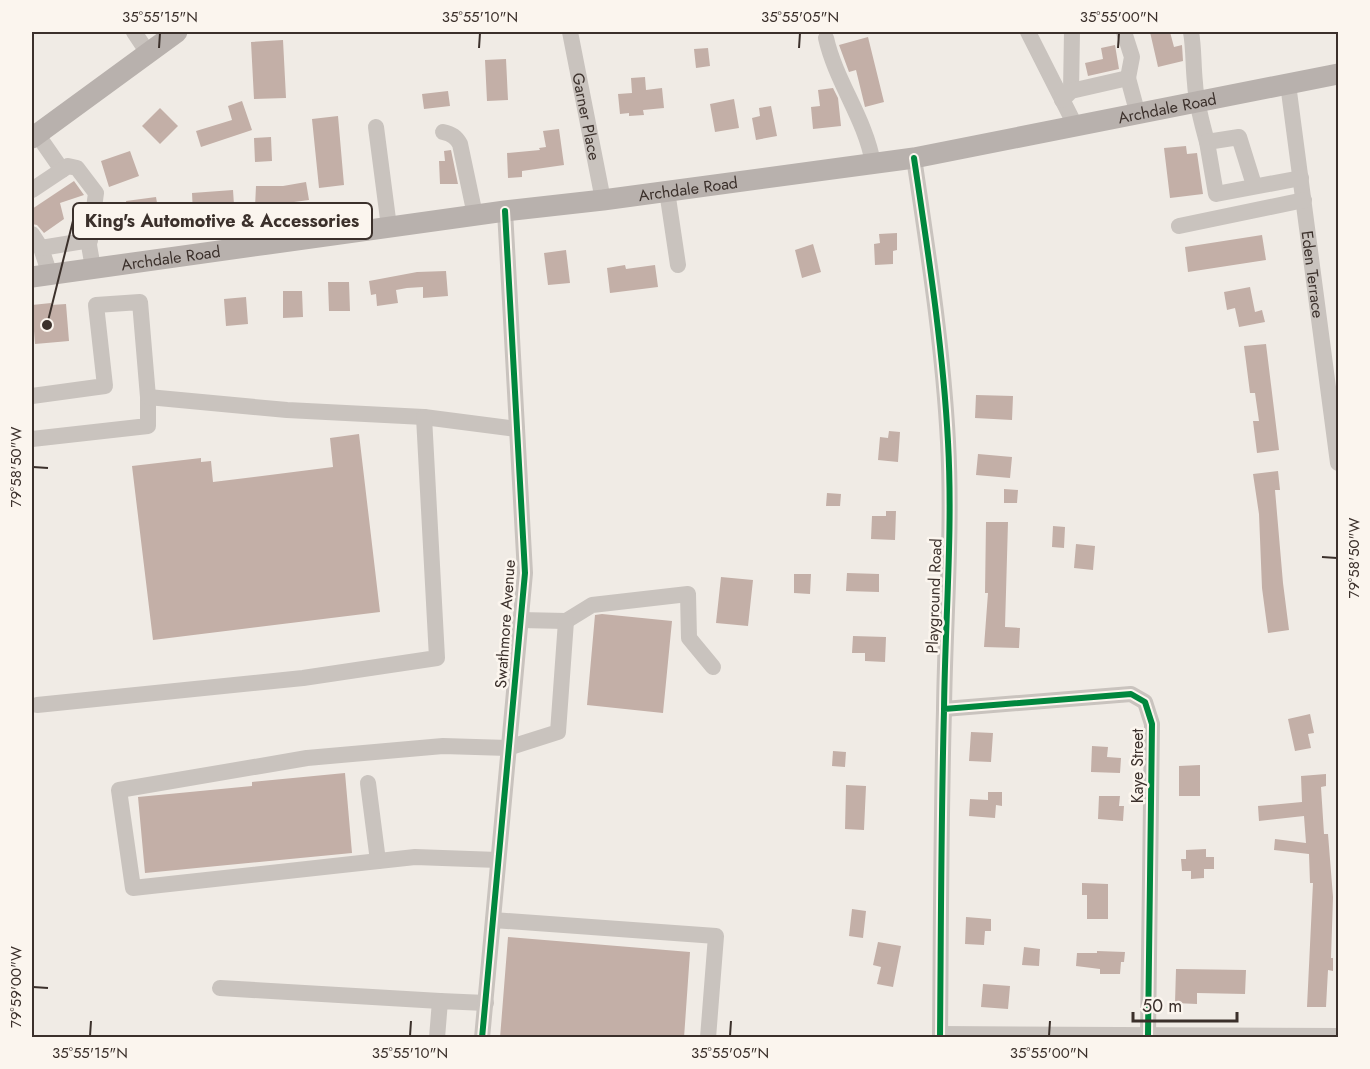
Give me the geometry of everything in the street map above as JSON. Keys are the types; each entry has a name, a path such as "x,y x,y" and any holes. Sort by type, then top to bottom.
{"main road":[{"path":"34,136 177,32"},
{"name":"Archdale Road","path":"41,276 504,211 914,158 1338,75"}],"street":[{"path":"134,32 148,53"},
{"name":"Garner Place","path":"570,32 603,200"},
{"path":"1028,32 1067,96 1076,127"},
{"path":"1067,96 1072,32"},
{"path":"1124,32 1132,57 1128,78 1138,115"},
{"path":"1191,32 1197,103 1207,142 1216,194 1254,185 1301,178"},
{"path":"826,38 837,74 870,144 873,163"},
{"path":"1067,96 1128,78"},
{"name":"Eden Terrace","path":"1288,84 1338,463"},
{"path":"376,127 389,227"},
{"path":"443,132 457,138 460,144 475,215"},
{"path":"34,136 62,170"},
{"path":"1207,142 1239,137 1254,185"},
{"name":"Playground Road","path":"914,158 940,354 948,445 940,1036"},
{"path":"32,190 68,166 77,168 96,193 90,240 93,268"},
{"path":"666,191 678,265"},
{"path":"1179,226 1304,201"},
{"name":"Swathmore Avenue","path":"482,1038 525,573 504,211"},
{"path":"41,276 36,241 90,240"},
{"path":"32,396 105,386 96,305 140,302 148,397 148,426 32,439"},
{"path":"148,397 287,410 424,417 517,429"},
{"path":"38,705 303,678 437,658 424,417"},
{"path":"520,620 566,621 592,604 688,594 689,638 713,667"},
{"path":"498,860 415,857 133,888 119,790 307,758 443,746 508,748 558,732 566,621"},
{"name":"Kaye Street","path":"944,709 1131,693 1145,702 1152,724 1148,1035"},
{"path":"368,783 378,861"},
{"path":"493,920 716,936 708,1038"},
{"path":"220,988 486,1003"},
{"path":"437,1038 440,1000"},
{"path":"940,1036 1338,1036"}],"building":[{"path":"1150,32 1170,32 1174,47 1182,45 1183,61 1158,67"},
{"path":"868,37 884,102 865,107 856,70 849,72 839,45"},
{"path":"283,40 286,98 254,99 251,42"},
{"path":"1115,45 1119,69 1088,76 1085,63 1103,59 1101,48"},
{"path":"708,48 710,66 696,68 694,49"},
{"path":"506,59 508,100 487,101 485,60"},
{"path":"645,77 646,90 662,88 664,108 643,110 644,115 620,114 618,94 632,93 631,78"},
{"path":"833,88 838,98 841,126 813,129 811,107 820,106 818,90"},
{"path":"448,91 450,106 424,109 422,94"},
{"path":"734,99 739,128 715,132 710,104"},
{"path":"242,101 252,130 201,147 196,131 232,120 228,106"},
{"path":"771,106 777,136 756,140 752,118 760,116 759,108"},
{"path":"160,108 178,126 160,144 142,126"},
{"path":"338,116 344,185 319,188 312,119"},
{"path":"559,129 564,165 522,171 522,177 508,178 507,153 540,150 539,148 546,147 543,131"},
{"path":"271,137 272,161 255,162 254,138"},
{"path":"1186,146 1187,154 1197,153 1203,194 1170,198 1164,148"},
{"path":"451,150 458,184 440,184 439,161 445,161 444,151"},
{"path":"130,151 139,176 109,187 101,161"},
{"path":"74,181 84,195 60,203 64,219 44,233 37,225 32,224 32,209"},
{"path":"306,182 309,200 279,204 279,208 255,207 256,186 283,186"},
{"path":"233,190 234,205 214,206 215,212 193,214 192,193"},
{"path":"156,197 161,226 131,230 126,201"},
{"path":"897,233 897,250 893,251 893,264 875,265 874,244 880,243 879,234"},
{"path":"1262,235 1266,260 1188,272 1185,247"},
{"path":"813,244 821,272 802,278 795,250"},
{"path":"566,250 570,283 548,285 544,253"},
{"path":"625,265 626,269 655,265 658,287 610,293 607,268"},
{"path":"446,271 448,296 423,298 423,287 407,288 396,290 398,303 377,306 376,294 371,295 369,281 417,272"},
{"path":"328,282 349,282 350,311 329,311"},
{"path":"1250,287 1255,312 1262,310 1265,322 1239,327 1235,308 1227,310 1224,292"},
{"path":"283,291 302,291 303,317 283,318"},
{"path":"246,297 248,324 226,326 224,299"},
{"path":"51,303 51,305 66,304 69,341 35,344 32,305"},
{"path":"1266,344 1279,450 1257,453 1253,421 1259,421 1255,393 1250,393 1244,346"},
{"path":"976,395 1013,396 1012,420 975,418"},
{"path":"889,431 900,432 898,462 878,460 880,437 888,438"},
{"path":"359,434 380,612 153,640 132,466 201,458 201,462 211,461 213,482 333,467 330,438"},
{"path":"978,454 1012,457 1010,478 976,475"},
{"path":"1278,471 1280,490 1275,490 1289,630 1268,633 1262,588 1259,514 1253,474"},
{"path":"1004,489 1018,490 1017,503 1004,503"},
{"path":"827,493 841,494 840,506 826,506"},
{"path":"886,511 896,511 895,540 871,539 872,516 886,516"},
{"path":"986,522 1008,522 1005,627 1020,628 1019,648 984,647 988,593 985,593"},
{"path":"1053,526 1065,527 1064,548 1052,547"},
{"path":"1076,544 1095,546 1093,570 1074,568"},
{"path":"847,573 879,574 879,592 846,591"},
{"path":"794,574 811,574 810,594 794,593"},
{"path":"721,577 753,580 748,626 716,623"},
{"path":"595,615 672,621 663,713 587,705"},
{"path":"853,636 886,637 885,662 865,661 865,653 852,653"},
{"path":"1310,714 1314,733 1308,734 1311,748 1295,751 1288,719"},
{"path":"971,732 993,733 991,762 969,761"},
{"path":"1092,746 1108,747 1107,757 1121,758 1120,773 1091,772"},
{"path":"833,751 846,752 845,767 832,766"},
{"path":"1200,765 1200,796 1179,796 1179,766"},
{"path":"345,773 352,853 145,873 138,797 252,786 252,782"},
{"path":"1326,774 1326,786 1321,787 1324,834 1328,834 1333,897 1331,958 1333,958 1333,971 1328,970 1326,1007 1307,1007 1313,883 1310,883 1309,854 1274,850 1275,839 1306,843 1304,816 1259,821 1258,806 1302,802 1301,776"},
{"path":"846,785 866,786 864,830 845,829"},
{"path":"988,792 1002,792 1002,806 996,805 995,818 969,816 970,799 988,800"},
{"path":"1099,796 1120,796 1119,806 1124,806 1123,821 1098,819"},
{"path":"1206,849 1206,857 1214,857 1214,869 1204,869 1204,878 1191,879 1191,871 1182,871 1181,859 1186,859 1186,850"},
{"path":"1082,883 1108,884 1108,919 1087,919 1087,895 1082,895"},
{"path":"852,909 866,911 863,938 849,936"},
{"path":"966,917 991,919 991,931 985,931 984,945 965,944"},
{"path":"508,937 690,952 684,1038 500,1038"},
{"path":"878,942 901,946 893,987 877,984 881,967 873,965"},
{"path":"1024,947 1040,949 1039,966 1022,965"},
{"path":"1097,951 1125,952 1120,974 1100,974 1100,969 1076,966 1077,953 1097,953"},
{"path":"1176,969 1246,970 1245,994 1197,993 1197,1004 1175,1003"},
{"path":"983,984 1010,986 1008,1009 981,1007"}],"cycle path":[{"path":"914,158 939,335 946,406 949,475 942,792 940,1038"},
{"path":"482,1038 525,573 505,211"},
{"path":"944,709 1131,694 1145,702 1152,724 1148,1035"}],"place":[{"name":"King's Automotive & Accessories","path":"47,325"}]}
